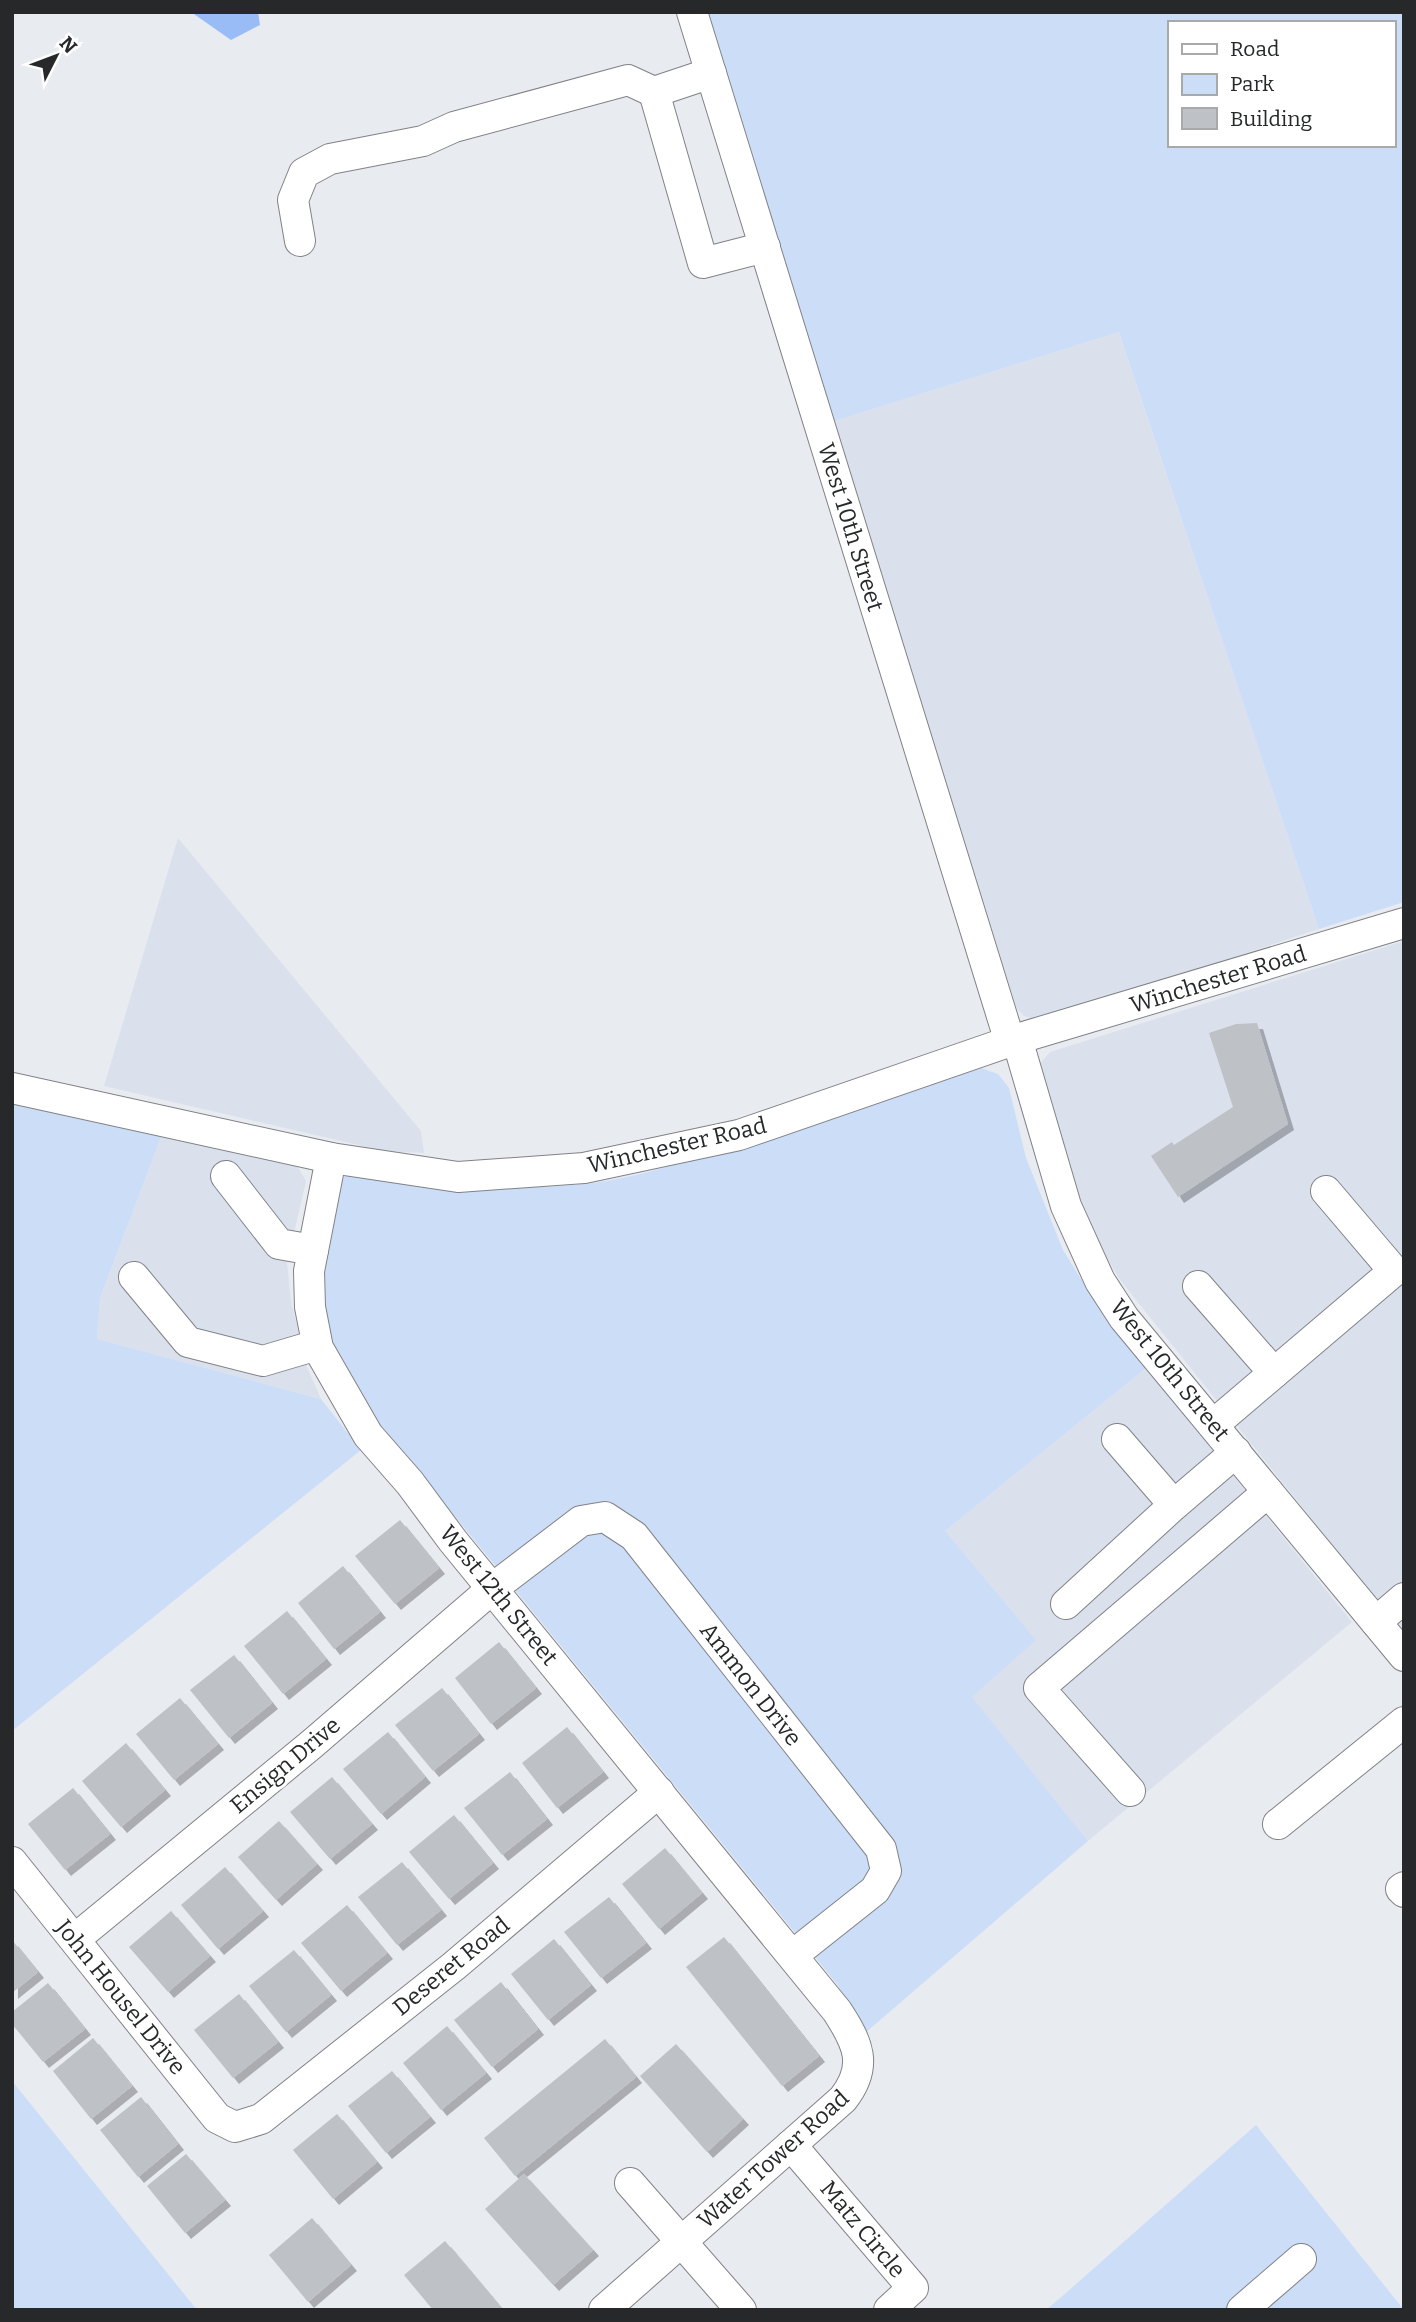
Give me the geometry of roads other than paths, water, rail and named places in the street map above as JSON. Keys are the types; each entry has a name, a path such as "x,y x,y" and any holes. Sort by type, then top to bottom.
{"street":[{"name":"West 10th Street","path":"692,12 1066,1206 1100,1281 1124,1318 1404,1656"},
{"path":"300,241 293,200 304,173 330,159 423,141 454,128 628,80 654,92 711,73"},
{"path":"654,92 703,263 765,247"},
{"name":"Winchester Road","path":"12,1088 331,1158 458,1177 584,1168 739,1135 1014,1040 1404,923"},
{"name":"West 12th Street","path":"331,1158 309,1271 309,1301 317,1345 368,1435 410,1483 815,1983"},
{"path":"226,1176 279,1244 313,1250"},
{"path":"1213,1425 1394,1271 1326,1191"},
{"path":"134,1278 188,1342 263,1361 317,1345"},
{"path":"1198,1286 1274,1373"},
{"path":"1117,1439 1174,1505"},
{"path":"1066,1604 1236,1452"},
{"path":"1130,1791 1040,1688 1268,1492"},
{"name":"Ammon Drive","path":"493,1588 581,1521 604,1517 634,1536 881,1849 886,1871 875,1890 793,1955"},
{"name":"Ensign Drive","path":"75,1939 312,1744 493,1588"},
{"path":"1376,1622 1404,1598"},
{"path":"1278,1824 1404,1722"},
{"name":"Deseret Road","path":"234,2127 261,2119 454,1966 659,1792"},
{"name":"John Housel Drive","path":"12,1862 217,2119 234,2127"},
{"name":"Water Tower Road","path":"604,2310 843,2099 854,2085 858,2053 852,2034 815,1983"},
{"name":"Matz Circle","path":"791,2145 913,2288 889,2310"},
{"path":"631,2183 741,2310"},
{"path":"1242,2310 1301,2259"}]}
